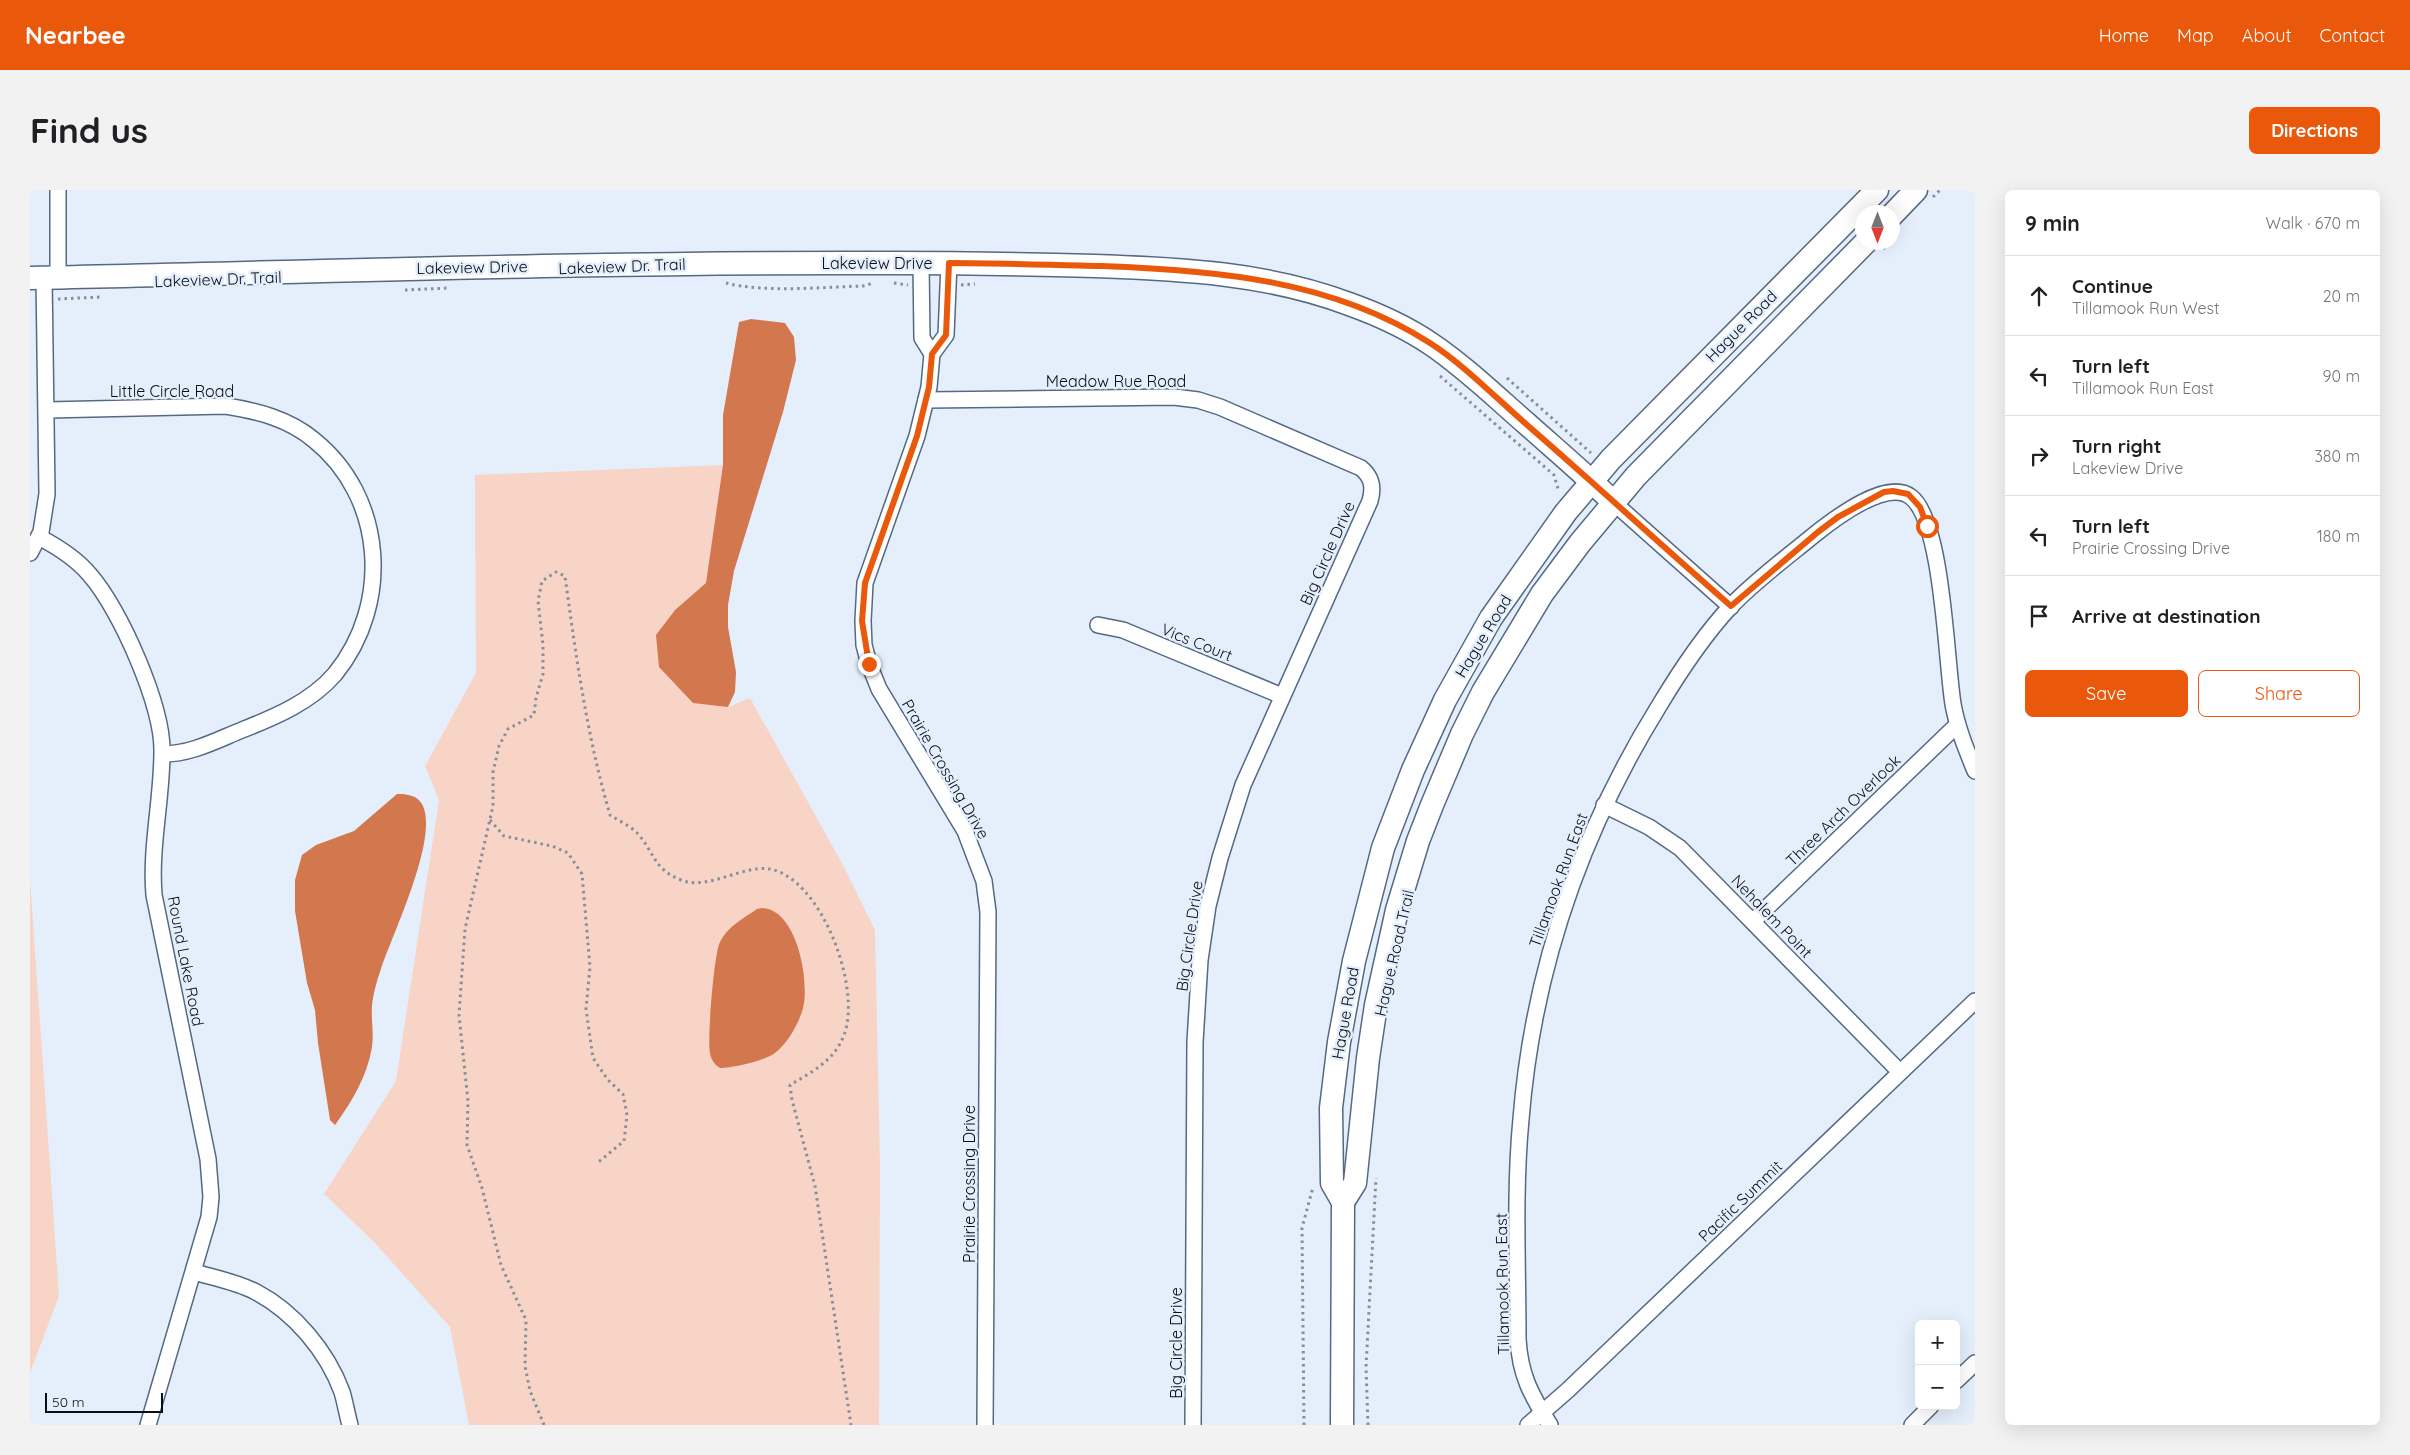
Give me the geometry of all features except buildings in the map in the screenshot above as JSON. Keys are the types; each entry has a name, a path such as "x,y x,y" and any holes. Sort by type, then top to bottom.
{"main road":[{"name":"Hague Road","path":"1342,1425 1343,1202 1332,1183 1331,1108 1334,1075 1354,961 1383,848 1427,737 1469,655 1491,618 1540,546 1592,481 1674,394 1877,190"},
{"path":"1900,207 1916,190"},
{"name":"Hague Road","path":"1343,1202 1355,1183 1368,1058 1383,969 1397,910 1418,841 1462,734 1502,657 1565,561 1613,502 1666,444 1858,250"},
{"name":"Lakeview Drive","path":"44,283 683,262 921,263 949,273 1169,268 1252,278 1322,294 1382,317 1431,344 1592,481 1613,502"}],"street":[{"path":"30,552 39,537 45,516 47,494 44,283 58,190"},
{"path":"921,263 922,338 932,354"},
{"name":"Prairie Crossing Drive","path":"949,273 946,335 932,354 926,400 908,467 865,583 862,621 869,664 879,689 965,831 984,881 988,912 985,1425"},
{"name":"Meadow Rue Road","path":"926,400 1174,397 1198,400 1220,407 1361,468 1369,474 1372,484"},
{"name":"Little Circle Road","path":"47,410 226,406 271,416 293,426 327,452 351,481 366,515 373,552 374,570 370,605 364,623 347,656 334,674 306,699 264,721 188,752 162,754"},
{"name":"Big Circle Drive","path":"1193,1425 1195,1042 1200,960 1208,906 1220,858 1243,785 1370,500 1372,484"},
{"name":"Tillamook Run East","path":"1546,1419 1528,1389 1523,1374 1518,1339 1519,1156 1524,1088 1536,1012 1554,937 1579,864 1604,805 1639,738 1681,670 1731,606 1838,517 1884,492 1893,491 1908,494 1920,507 1933,546 1957,724"},
{"name":"Lakeview Drive","path":"1613,502 1731,606"},
{"name":"Round Lake Road","path":"39,537 72,557 90,574 106,595 134,652 154,701 161,727 162,754 153,860 154,895 210,1178 209,1217 148,1425"},
{"name":"Vics Court","path":"1098,624 1123,630 1282,696"},
{"path":"1957,724 1975,771"},
{"name":"Three Arch Overlook","path":"1753,921 1957,724"},
{"name":"Nehalem Point","path":"1604,805 1649,827 1680,848 1900,1072"},
{"name":"Pacific Summit","path":"1528,1425 1546,1419 1975,1001"},
{"path":"194,1272 240,1285 257,1292 300,1326 311,1338 336,1379 350,1425"},
{"path":"1960,1377 1975,1363"},
{"path":"1912,1425 1927,1410"}],"path":[{"path":"949,273 967,286 984,281"},
{"path":"888,281 920,287"},
{"path":"722,282 741,287 795,287 863,286 877,282"},
{"path":"44,283 110,296"},
{"path":"400,290 450,288"},
{"path":"1437,374 1554,476 1558,485 1559,495"},
{"path":"544,1425 528,1383 525,1366 526,1320 501,1265 482,1188 467,1144 468,1101 459,1014 465,929 493,806 493,772 499,746 508,729 534,715 536,698 543,674 543,645 538,601 542,581 556,572 565,576 581,695 598,773 610,815 638,833 662,870 683,881 714,880 751,870 770,869 795,881 819,910 836,942 846,978 850,1006 845,1034 836,1051 821,1066 790,1085 792,1100 815,1186 852,1425"},
{"path":"490,820 504,836 552,846 568,853 582,874 590,967 586,1009 593,1058 608,1080 623,1094 627,1115 624,1141 596,1164"},
{"path":"1368,1425 1366,1368 1377,1168"}],"shaded area":[{"path":"751,319 785,323 794,337 796,360 783,412 734,571 728,605 728,627 736,672 735,692 728,707 693,703 659,667 656,635 675,610 706,583 723,465 723,415 739,322"},
{"path":"723,465 706,584 675,610 728,707 750,698 844,867 875,930 880,1165 879,1425 469,1425 450,1327 374,1242 324,1194 396,1081 439,800 425,766 476,673 475,475"},
{"path":"397,794 412,796 421,802 426,821 424,841 404,911 375,987 372,1006 373,1037 367,1068 353,1098 335,1125 330,1120 315,1010 307,983 295,911 295,880 302,855 316,845 354,831"},
{"path":"30,879 59,1296 30,1373"},
{"path":"762,908 774,911 784,920 792,933 802,965 805,996 803,1008 792,1032 775,1053 749,1064 720,1068 711,1058 709,1045 715,962 718,949 720,942 731,927 757,909"}],"route":[{"path":"869,664 864,645 862,621 865,583 885,524 908,467 929,387 932,354 946,335 949,263 1169,268 1219,273 1286,284 1322,294 1382,317 1431,344 1489,391 1731,606 1838,517 1884,492 1893,491 1908,494 1920,507 1927,526"}]}
